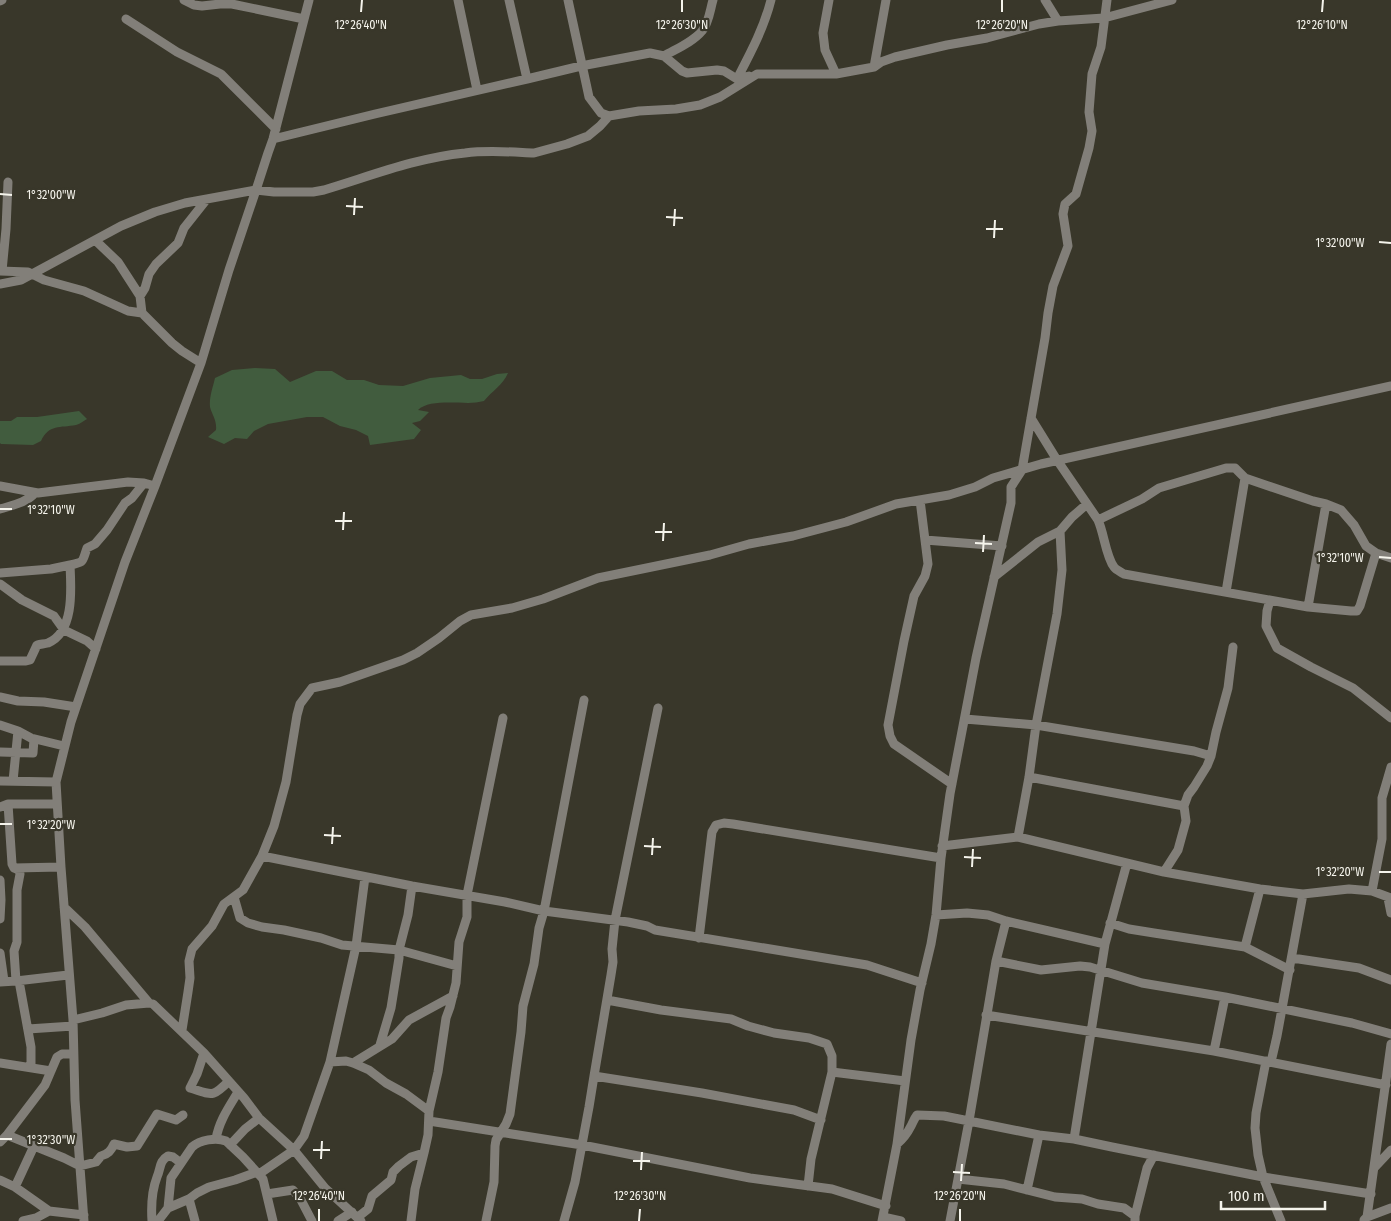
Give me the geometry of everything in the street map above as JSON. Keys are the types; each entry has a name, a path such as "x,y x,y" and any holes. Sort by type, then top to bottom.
{"street":[{"path":"184,0 194,5 202,6 232,4 304,19"},
{"path":"0,1180 15,1187 49,1211 84,1218 75,1100 73,1023 68,975 56,782 64,746 76,707 124,562 201,363 229,270 276,129 309,0"},
{"path":"458,0 477,90"},
{"path":"509,0 527,79"},
{"path":"568,0 589,97 601,113 609,116 700,105 720,97 758,74"},
{"path":"664,56 693,39 703,30 713,0"},
{"path":"737,79 752,49 772,0"},
{"path":"829,0 823,33 825,50 836,74"},
{"path":"874,67 886,0"},
{"path":"1045,0 1058,21"},
{"path":"901,1221 883,1219 897,1144 911,1040 936,915 942,846 952,784 1011,503 1011,487 1022,470 1053,286 1068,246 1063,214 1065,204 1076,194 1089,148 1092,130 1089,112 1092,74 1101,46 1107,0"},
{"path":"273,139 477,90 639,54 650,53 664,56 687,73 717,70 724,71 737,79 758,74 836,74 874,67 881,62 895,58 1039,24 1104,18 1172,0"},
{"path":"126,19 177,52 221,74 276,129"},
{"path":"0,284 16,282 121,226 155,212 185,203 256,190 313,192 324,190 393,167 451,154 544,152 588,136 609,116"},
{"path":"8,182 6,229 1,271 31,274 44,280 84,291 128,311 142,313"},
{"path":"140,296 145,288 149,274 156,264 178,243 184,228 206,199"},
{"path":"96,240 118,262 140,296 142,313 172,343 201,363"},
{"path":"182,1030 190,978 189,961 192,949 211,928 224,904 242,890 262,856 274,826 286,782 300,704 312,688 340,682 403,660 417,653 471,615 512,608 543,599 598,578 793,536 846,522 896,504 949,495 975,487 993,478 1057,460 1391,386"},
{"path":"1031,418 1098,520 1114,568 1124,574 1308,607 1351,611 1357,610 1360,606 1376,553"},
{"path":"1098,520 1142,499 1159,488 1226,468 1235,468 1245,478 1341,510 1354,525 1366,546 1376,553 1391,558"},
{"path":"1226,592 1245,478"},
{"path":"0,486 35,492 128,482 155,486"},
{"path":"0,573 51,569 80,563 83,561 87,548 95,544 125,503 132,498 144,483"},
{"path":"0,509 25,501 35,492"},
{"path":"920,500 928,564 925,576 914,596 888,725 894,744 952,784"},
{"path":"994,577 1038,542 1060,531 1087,504"},
{"path":"1308,607 1326,504"},
{"path":"1018,837 1036,725 1057,614 1062,570 1060,531"},
{"path":"925,540 1002,546"},
{"path":"0,661 30,660 37,646 48,643 64,630 71,604 70,565"},
{"path":"0,584 22,600 54,616 64,630 96,649"},
{"path":"1270,600 1266,626 1277,648 1353,688 1391,718"},
{"path":"1164,872 1178,850 1186,821 1184,806 1188,795 1211,756 1228,688 1233,647"},
{"path":"0,697 18,701 44,702 76,707"},
{"path":"486,1221 494,1182 495,1146 510,1114 524,1001 534,964 539,928 544,911 584,700"},
{"path":"564,1221 575,1182 612,975 615,920 658,708"},
{"path":"411,1221 414,1189 428,1135 429,1116 446,1018 454,996 460,942 467,917 467,895 503,718"},
{"path":"965,719 1036,725 1186,749 1211,756"},
{"path":"0,725 34,739 64,746"},
{"path":"13,781 18,731"},
{"path":"0,752 32,753 34,739"},
{"path":"1372,891 1386,840 1382,798 1391,767"},
{"path":"1028,778 1184,806"},
{"path":"0,781 56,782"},
{"path":"32,1067 31,1047 14,951 17,942 17,890 20,874 12,864 4,805 56,804"},
{"path":"699,938 712,832 716,825 724,823 733,824 941,858"},
{"path":"942,846 1018,837 1164,872 1260,889 1303,894 1349,889 1372,891 1389,898 1391,914"},
{"path":"262,856 544,911 615,920 699,938 867,965 922,983"},
{"path":"1074,1139 1105,944 1127,863"},
{"path":"14,868 61,867"},
{"path":"158,1221 168,1208 189,1199 196,1193 209,1187 258,1173 294,1150 304,1136 330,1062 356,946 364,877"},
{"path":"0,880 0,920"},
{"path":"380,1045 391,1008 399,950 408,915 412,886"},
{"path":"1245,947 1260,889"},
{"path":"1281,1221 1263,1177 1255,1128 1256,1113 1268,1061 1277,1036 1303,894"},
{"path":"234,897 240,918 248,923 321,938 342,945 399,950 457,966"},
{"path":"64,906 85,926 149,1003 153,1004 182,1030 229,1080 259,1118 294,1150 325,1188 357,1217"},
{"path":"936,915 967,913 988,915 1105,944"},
{"path":"950,1221 969,1121 986,1015 1006,921"},
{"path":"1110,923 1154,933 1245,947 1290,970"},
{"path":"0,953 2,982 68,975"},
{"path":"1292,958 1359,968 1391,980"},
{"path":"996,962 1041,970 1080,966 1090,967 1142,982 1352,1023 1391,1034"},
{"path":"352,1063 392,1039 409,1020 454,996"},
{"path":"1214,1051 1225,997"},
{"path":"607,1000 661,1010 731,1019 774,1033 809,1038 827,1044 832,1056 832,1072 811,1160 808,1186"},
{"path":"28,1029 73,1023 126,1005 149,1003"},
{"path":"986,1015 1214,1051 1386,1085"},
{"path":"1365,1219 1371,1194 1391,1044"},
{"path":"204,1053 190,1088 213,1094 229,1080"},
{"path":"0,1142 8,1135 45,1085 57,1057 62,1054 74,1054"},
{"path":"330,1062 352,1063 369,1070 386,1083 406,1094 429,1116 500,1132 582,1145 750,1178 832,1190 886,1206"},
{"path":"0,1063 51,1071"},
{"path":"832,1072 905,1081"},
{"path":"594,1076 794,1110 821,1120"},
{"path":"216,1139 220,1122 238,1092"},
{"path":"8,1135 80,1166 96,1162 101,1156 106,1155 114,1144 127,1147 137,1146 157,1114 176,1120 183,1115"},
{"path":"897,1144 903,1139 916,1116 944,1116 1039,1135 1074,1139 1263,1177 1371,1194"},
{"path":"230,1145 244,1129 259,1118"},
{"path":"1027,1190 1039,1135"},
{"path":"168,1208 170,1180 195,1145 216,1139 224,1139 262,1179 273,1221"},
{"path":"15,1187 34,1146"},
{"path":"1374,1167 1391,1150"},
{"path":"338,1221 357,1217 367,1211 372,1196 391,1180 393,1172 411,1157 424,1153"},
{"path":"958,1179 989,1182 1056,1197 1082,1199 1098,1204 1124,1208 1135,1218 1147,1168 1154,1155"},
{"path":"152,1221 152,1200 160,1164 167,1156 181,1163"},
{"path":"267,1194 293,1190 301,1200 312,1221"},
{"path":"189,1199 195,1221"},
{"path":"1365,1219 1391,1208"},
{"path":"23,1221 36,1219 49,1211"}],"shaded area":[{"path":"275,369 290,382 316,371 332,371 347,380 364,380 379,385 403,386 430,378 461,375 470,379 482,379 508,373 484,401 435,403 422,407 418,410 429,412 420,421 412,423 421,430 414,439 370,445 368,436 356,430 340,426 323,417 307,417 268,424 254,431 247,439 235,438 224,444 208,437 216,430 216,423 210,407 215,378 232,370"},
{"path":"79,411 87,419 76,425 51,429 41,441 33,445 0,443 0,421 11,421 17,417 37,417"}]}
